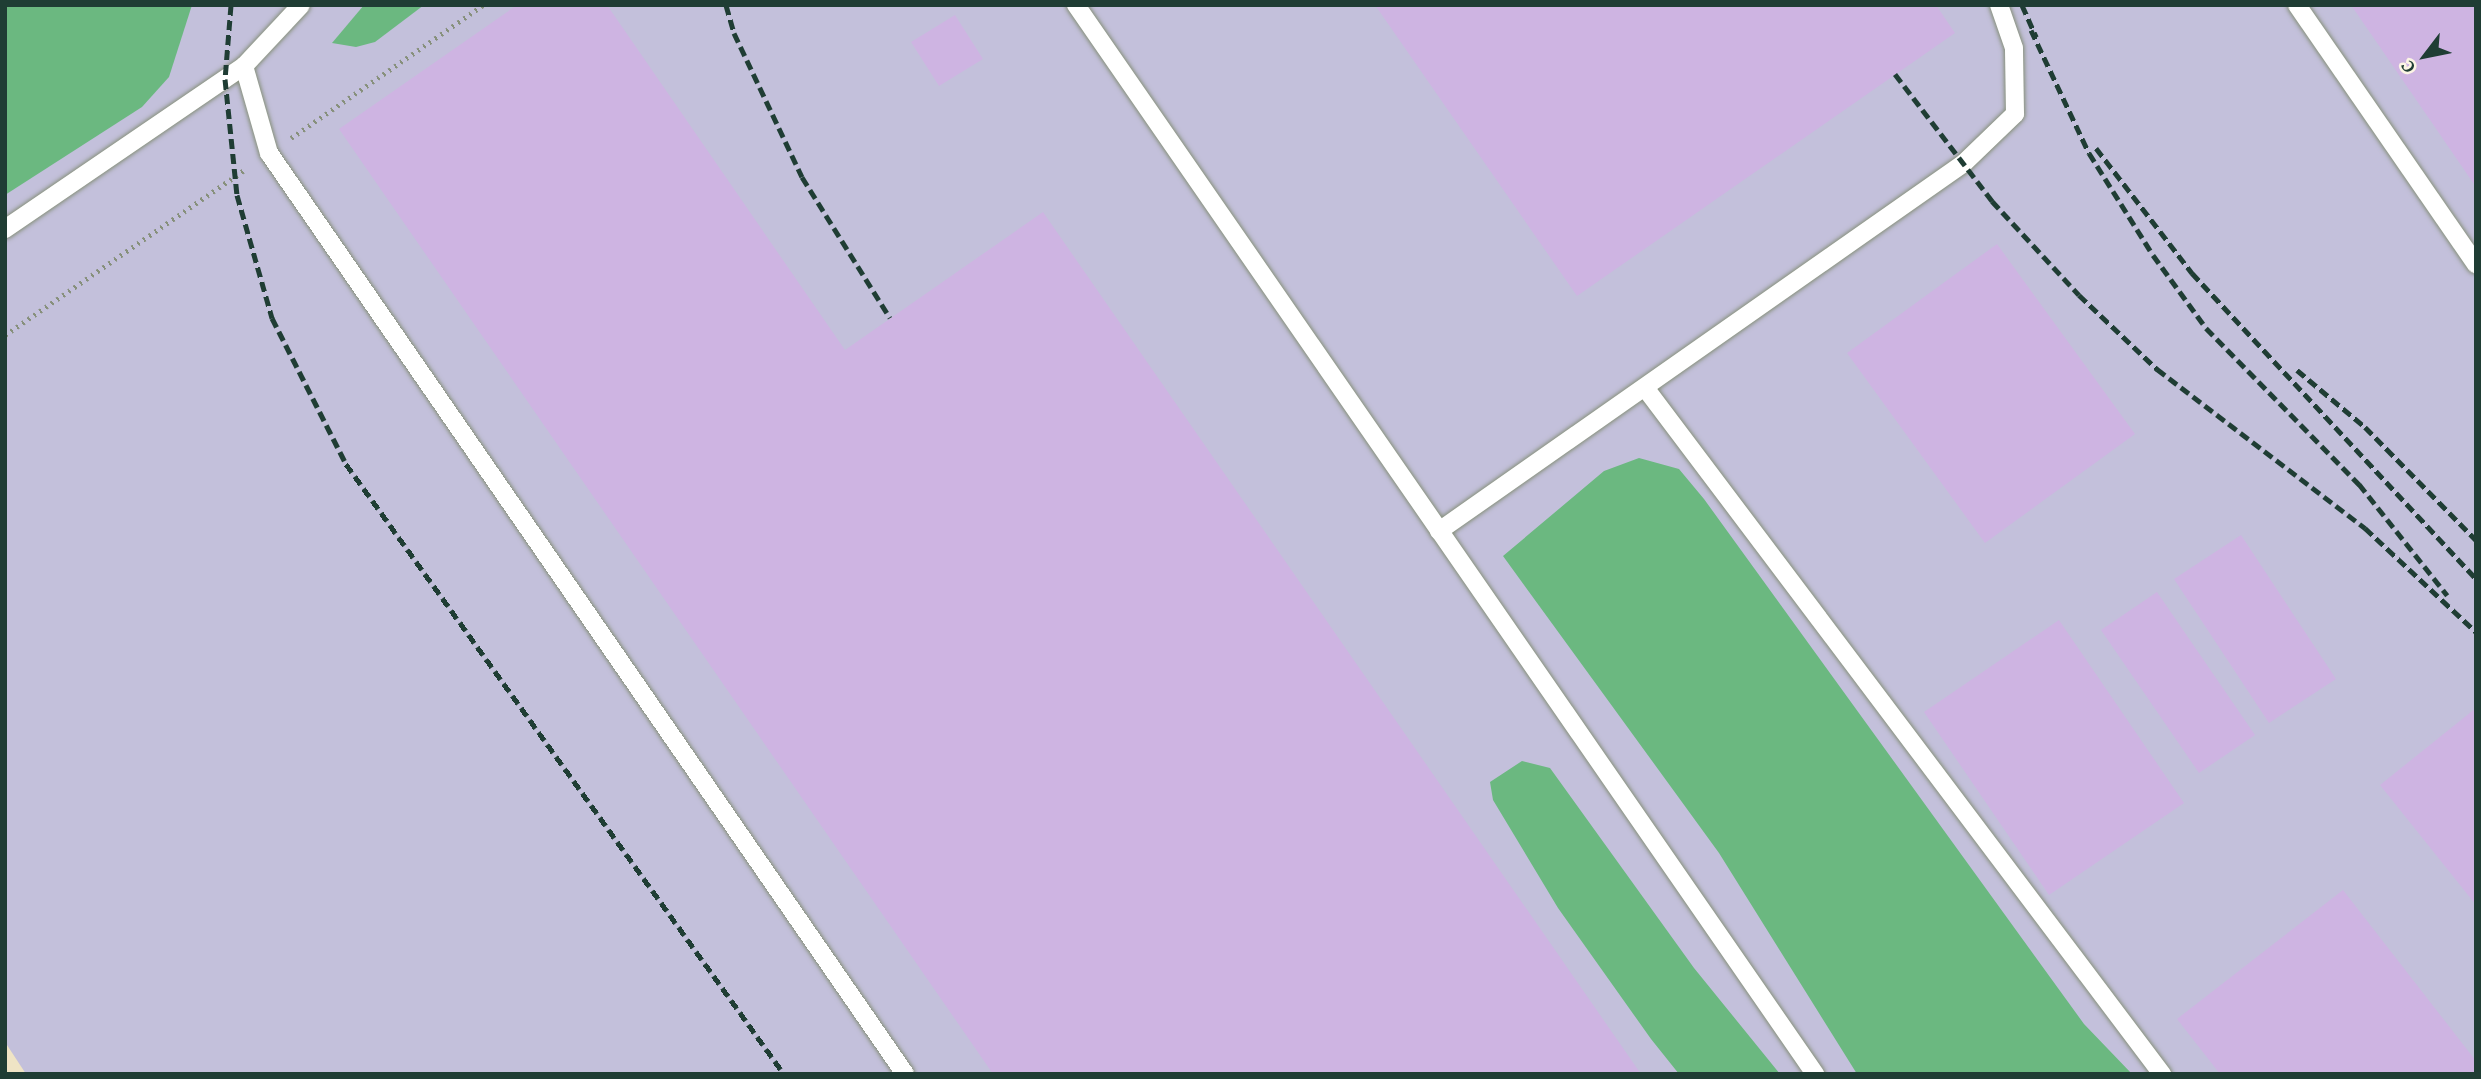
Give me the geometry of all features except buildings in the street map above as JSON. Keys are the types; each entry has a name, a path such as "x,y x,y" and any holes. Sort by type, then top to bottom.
{"lane":[{"path":"5,229 244,66 301,5"},
{"path":"1076,5 1815,1074"},
{"path":"1440,531 1964,163 2015,114 2014,48 1999,5"},
{"path":"2297,5 2476,264"},
{"path":"244,66 269,153 905,1074"},
{"path":"1646,388 2162,1074"}],"shaded area":[{"path":"5,5 2476,5 2476,1074 26,1074 5,1042"}],"green space":[{"path":"5,5 192,5 169,77 142,107 5,195"},
{"path":"364,5 424,5 375,42 356,47 332,43"},
{"path":"1639,458 1679,469 1704,499 2084,1024 2132,1074 1857,1074 1719,853 1503,556 1604,471"},
{"path":"1522,761 1550,768 1694,968 1780,1074 1679,1074 1558,908 1493,800 1490,782"}],"railway":[{"path":"231,5 225,79 237,195 272,318 346,464 784,1074"},
{"path":"726,5 734,33 802,177 890,318"},
{"path":"2022,5 2036,37"},
{"path":"2031,30 2089,153 2153,255 2206,328 2359,484 2447,595"},
{"path":"1895,74 1992,201 2079,295 2157,369 2365,528 2476,632"},
{"path":"2096,148 2192,273 2476,579"},
{"path":"2297,370 2365,427 2476,540"}]}
